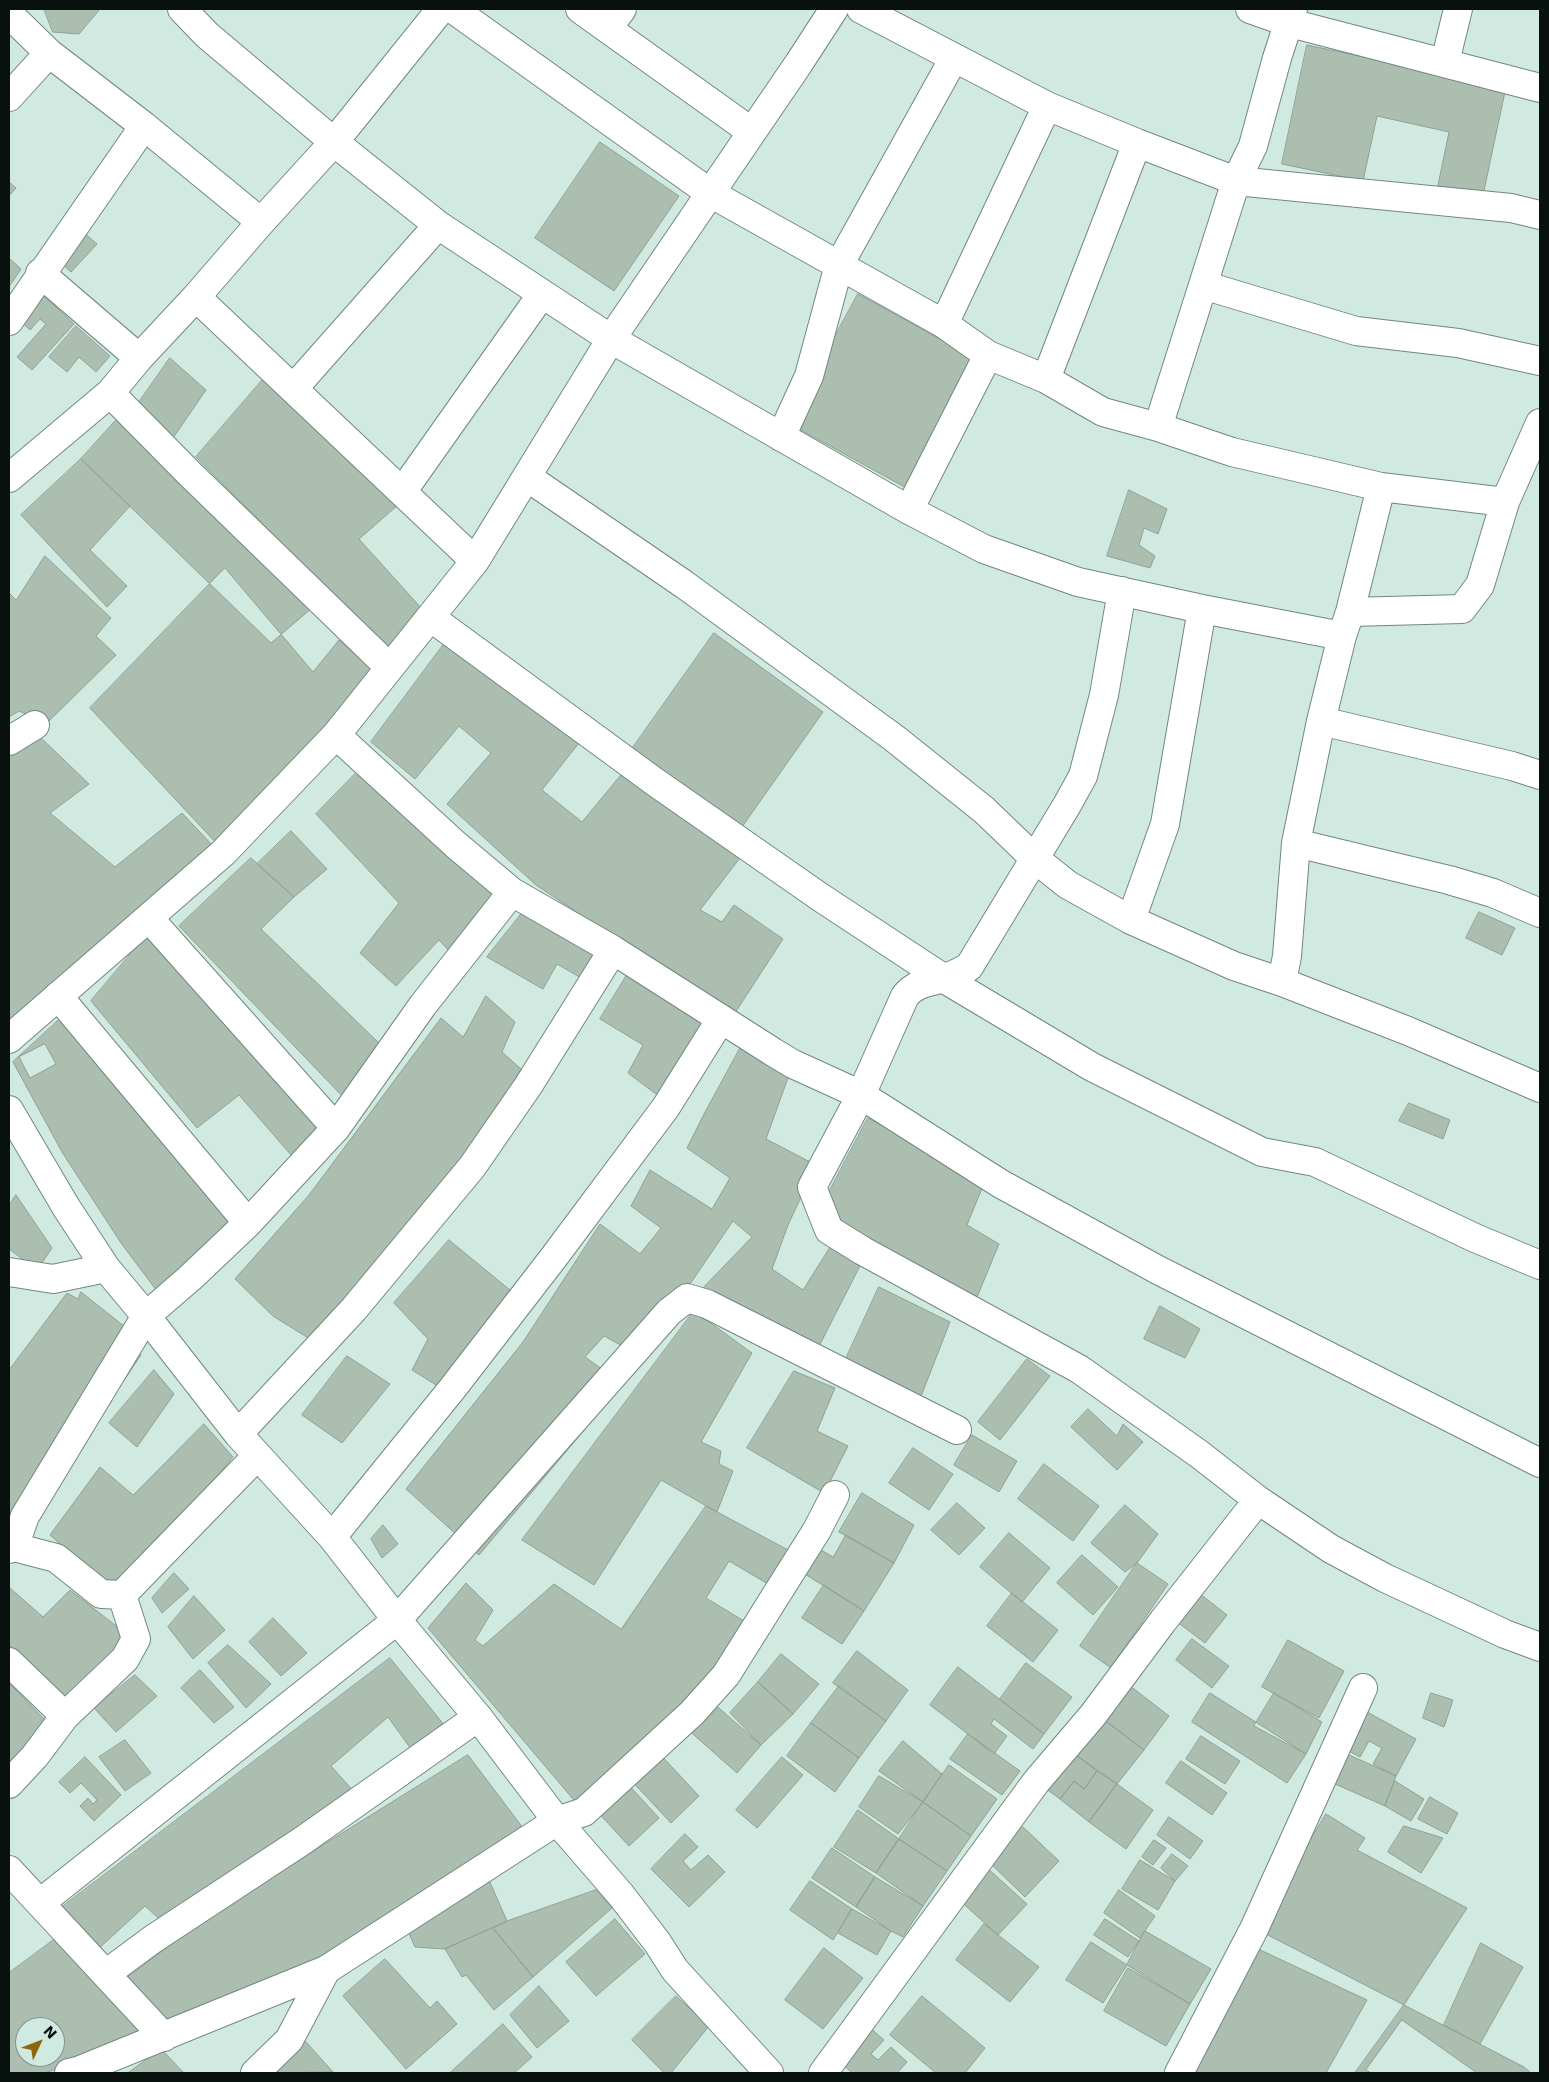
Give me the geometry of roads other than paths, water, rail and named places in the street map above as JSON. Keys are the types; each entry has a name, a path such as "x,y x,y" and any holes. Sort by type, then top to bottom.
{"street":[{"path":"182,9 207,35 334,142 438,225 611,339 909,510 984,549 1078,582 1202,609 1346,624 1462,609 1480,585 1506,502 1533,462 1540,423"},
{"path":"9,478 110,393 138,358 196,297 334,142 441,9"},
{"path":"454,9 710,193 944,324 988,355 1046,378 1103,412 1158,427 1232,452 1381,488 1506,502"},
{"path":"580,9 615,19 752,132"},
{"path":"9,1039 146,922 223,853 336,734 475,561 611,339 834,9"},
{"path":"861,9 1048,106 1137,144 1236,181 1511,208 1540,215"},
{"path":"1250,9 1291,16 1444,62 1540,88"},
{"path":"1444,62 1458,9"},
{"path":"9,14 49,52 144,126 261,222"},
{"path":"1158,427 1236,181 1253,146 1277,58 1291,16"},
{"path":"9,97 49,52"},
{"path":"781,437 809,376 839,265 954,58"},
{"path":"944,324 1048,106"},
{"path":"9,321 144,126"},
{"path":"1046,378 1137,144"},
{"path":"293,390 438,225"},
{"path":"40,274 138,358"},
{"path":"1203,285 1356,331 1458,343 1540,361"},
{"path":"402,492 542,294"},
{"path":"196,297 475,561"},
{"path":"909,510 988,355"},
{"path":"110,393 189,473 389,667"},
{"path":"527,477 685,585 894,738 984,810 1034,858 1068,885 1131,920 1234,966 1282,982 1408,1031 1540,1088"},
{"path":"1282,982 1287,956 1296,843 1321,720 1381,488"},
{"path":"1122,592 1104,694 1083,776 969,967 943,978 922,982 912,988 906,996 861,1095 812,1188 829,1230 863,1251 1079,1369 1199,1454 1258,1500 1331,1549 1384,1578 1505,1634 1540,1647"},
{"path":"1131,920 1165,824 1202,609"},
{"path":"430,617 655,782 820,897 943,978 1092,1067 1262,1152 1315,1162 1474,1238 1540,1265"},
{"path":"1321,720 1512,766 1540,775"},
{"path":"9,741 35,725"},
{"path":"336,734 456,845 512,892 613,950 793,1064 861,1095 1001,1184 1158,1270 1540,1462"},
{"path":"1296,843 1493,892 1540,913"},
{"path":"257,1456 122,1595 101,1594 56,1558 11,1548 25,1516 146,1316 190,1278 248,1223 336,1128 423,1005 512,892"},
{"path":"146,922 155,925 336,1128"},
{"path":"238,1434 354,1309 472,1167 528,1086 613,950"},
{"path":"58,996 248,1223"},
{"path":"332,1537 452,1389 554,1257 666,1107 721,1019"},
{"path":"9,1110 66,1206 106,1268 238,1434 332,1537 397,1620 478,1717 557,1822 621,1895 657,1942 675,1970 761,2070"},
{"path":"9,1272 53,1279 106,1268"},
{"path":"40,1903 397,1620 669,1312 687,1298 707,1304 957,1430"},
{"path":"69,2073 164,2037 326,1970 557,1822 584,1812 692,1713 726,1675 818,1530 835,1495"},
{"path":"823,2073 1036,1782 1093,1715 1163,1621 1258,1500"},
{"path":"9,1784 35,1756 65,1716 125,1659 136,1639 122,1595"},
{"path":"9,1662 65,1716"},
{"path":"1179,2073 1254,1929 1363,1688"},
{"path":"107,1973 153,1939 302,1841 478,1717"},
{"path":"9,1870 107,1973 164,2037"},
{"path":"255,2073 289,2040 326,1970"}]}
